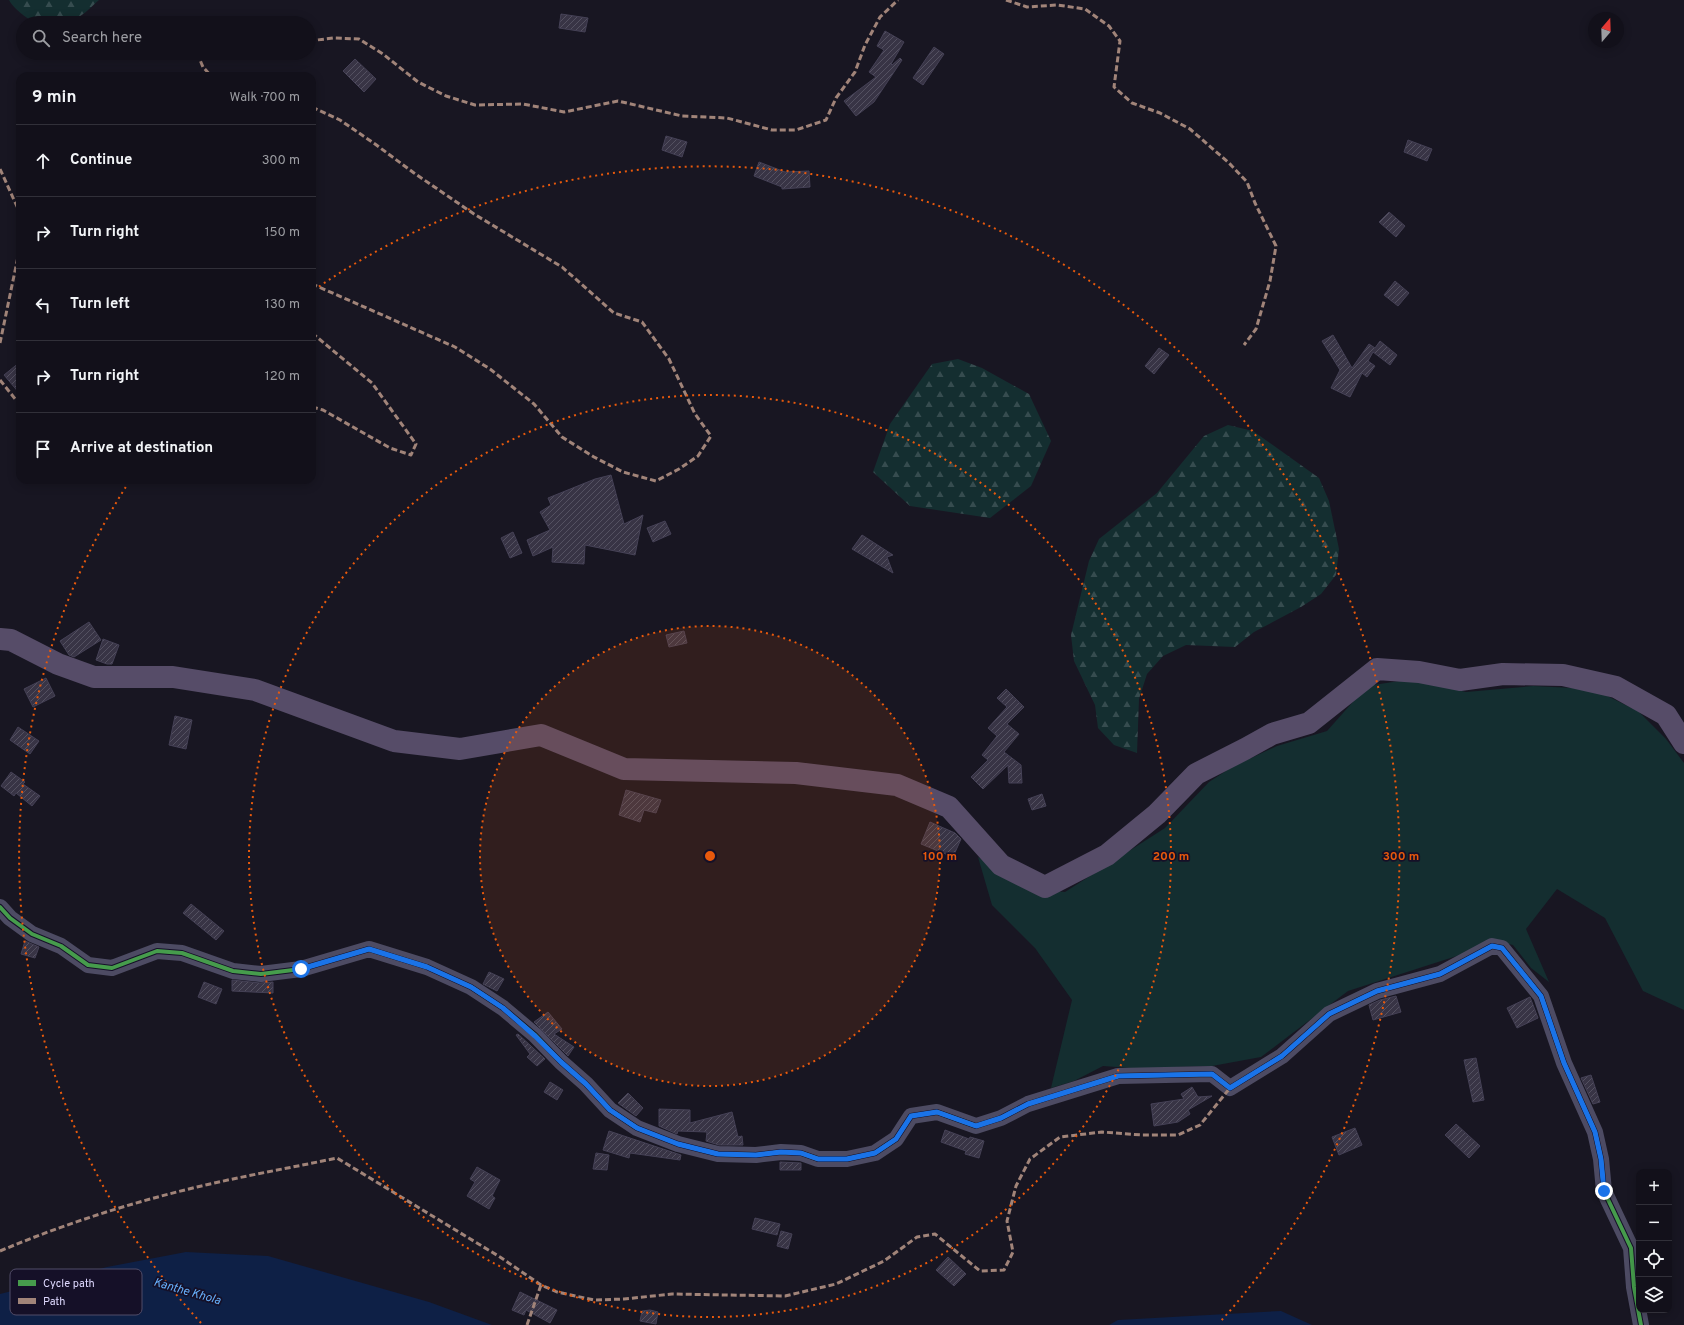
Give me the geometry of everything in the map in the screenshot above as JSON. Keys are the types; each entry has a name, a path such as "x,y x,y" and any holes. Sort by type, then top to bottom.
{"main road":[{"path":"0,639 11,640 58,664 94,677 173,676 256,690 394,741 460,749 541,735 624,769 796,773 897,785 949,808 1002,865 1044,887 1106,855 1158,814 1196,774 1272,734 1309,723 1377,669 1419,672 1460,680 1503,674 1563,675 1608,685 1616,687 1666,715 1684,743"}],"street":[{"path":"0,907 10,918 32,934 61,946 88,966 112,968 157,951 182,953 233,971 261,974 301,969 369,949 427,967 471,987 503,1008 586,1084 610,1110 637,1128 678,1144 718,1154 756,1155 781,1152 801,1153 818,1159 847,1159 875,1153 896,1139 911,1116 937,1112 976,1126 1001,1118 1028,1104 1118,1076 1212,1074 1230,1088 1282,1056 1329,1014 1377,991 1440,974 1492,946 1502,948 1541,996 1564,1063 1595,1132 1601,1159 1604,1191 1631,1248 1634,1287 1641,1325"}],"green space":[{"path":"9,0 99,0 80,16 25,16"},
{"path":"958,359 982,368 1029,394 1051,441 1031,486 990,518 910,506 873,472 890,424 932,364"},
{"path":"1228,425 1253,431 1319,478 1329,501 1339,549 1336,575 1321,594 1301,607 1254,632 1235,647 1186,645 1163,656 1147,674 1139,699 1137,753 1114,745 1098,728 1095,705 1074,661 1071,635 1089,561 1099,539 1157,493 1204,436"},
{"path":"1412,679 1466,692 1533,686 1593,689 1638,711 1666,739 1684,763 1684,1010 1643,991 1605,918 1557,889 1526,929 1549,982 1531,968 1513,945 1494,941 1466,953 1348,991 1261,1057 1212,1066 1143,1069 1103,1066 1074,1081 1051,1088 1072,1000 1035,948 992,905 978,857 1025,888 1065,892 1165,828 1209,782 1232,767 1277,746 1327,731 1367,686"}],"water":[{"name":"Kanthe Khola","path":"186,1252 268,1256 429,1302 492,1325 0,1325 0,1294 10,1291 10,1315 142,1315 142,1269 99,1269"},
{"path":"1281,1311 1312,1325 1109,1325 1118,1320"}],"building":[{"path":"561,14 588,18 585,32 559,28"},
{"path":"885,31 904,42 891,64 892,65 900,58 902,60 874,102 856,116 844,101 876,77 869,72 884,50 877,46"},
{"path":"934,47 944,54 923,85 913,78"},
{"path":"355,59 376,79 364,92 343,71"},
{"path":"666,136 687,142 682,157 662,150"},
{"path":"1408,140 1432,149 1427,161 1404,152"},
{"path":"759,162 785,172 809,171 810,187 782,189 782,187 754,176"},
{"path":"1389,212 1405,226 1396,237 1379,222"},
{"path":"1395,281 1409,293 1398,306 1384,295"},
{"path":"1333,335 1352,368 1369,344 1375,348 1380,341 1397,355 1390,365 1373,352 1368,361 1375,366 1367,377 1362,373 1350,397 1331,388 1340,370 1322,341"},
{"path":"1159,348 1169,355 1154,374 1145,366"},
{"path":"16,365 16,389 4,375"},
{"path":"611,475 624,524 643,515 635,555 585,545 584,564 552,562 553,547 533,556 527,540 550,530 540,512 551,505 548,498 595,479"},
{"path":"665,521 671,534 653,542 647,528"},
{"path":"513,532 522,553 510,558 501,538"},
{"path":"862,535 893,555 887,557 893,573 852,549"},
{"path":"89,622 101,640 74,657 69,655 60,641"},
{"path":"684,631 687,643 669,647 666,635"},
{"path":"103,639 119,645 112,664 107,664 96,660"},
{"path":"46,678 55,696 33,707 24,689"},
{"path":"1006,689 1024,707 1007,724 1019,734 1004,752 1021,765 1022,783 1009,783 1008,765 983,789 971,777 988,760 982,755 997,736 988,728 1007,707 997,698"},
{"path":"175,716 192,720 186,749 169,745"},
{"path":"18,727 39,741 30,754 10,740"},
{"path":"11,772 25,782 23,784 40,796 32,806 16,793 14,796 1,786"},
{"path":"626,790 661,800 656,813 644,810 640,822 619,815"},
{"path":"1042,794 1046,806 1032,810 1028,799"},
{"path":"930,822 955,833 961,839 953,857 921,844"},
{"path":"191,904 224,931 216,940 183,913"},
{"path":"25,941 39,947 35,958 21,954"},
{"path":"489,972 504,979 497,991 483,984"},
{"path":"232,980 260,983 273,982 273,993 232,991"},
{"path":"204,982 222,989 216,1004 198,997"},
{"path":"1396,996 1401,1012 1373,1020 1369,1005 1380,1000"},
{"path":"1530,997 1538,1018 1517,1028 1507,1008"},
{"path":"548,1012 562,1029 554,1034 574,1047 568,1056 534,1022"},
{"path":"518,1034 545,1059 537,1066 527,1057 530,1054 516,1035"},
{"path":"1476,1058 1484,1100 1473,1102 1464,1060"},
{"path":"1591,1075 1600,1102 1593,1104 1581,1078"},
{"path":"550,1082 563,1090 557,1100 544,1092"},
{"path":"1192,1087 1198,1097 1212,1096 1188,1110 1190,1114 1178,1122 1154,1126 1151,1104 1184,1099 1181,1094"},
{"path":"628,1093 643,1108 636,1116 618,1103"},
{"path":"659,1109 690,1110 690,1123 732,1112 738,1137 742,1136 743,1145 719,1145 706,1141 707,1132 678,1131 677,1134 659,1126"},
{"path":"1456,1124 1480,1146 1469,1158 1445,1135"},
{"path":"1355,1128 1362,1145 1339,1155 1332,1137"},
{"path":"945,1130 969,1139 970,1137 984,1141 979,1158 965,1154 966,1151 941,1142"},
{"path":"609,1131 681,1155 680,1160 630,1153 629,1158 603,1150"},
{"path":"596,1153 609,1155 607,1170 593,1169"},
{"path":"780,1162 801,1163 801,1170 780,1170"},
{"path":"477,1167 500,1180 492,1196 495,1198 489,1209 467,1196 475,1182 470,1179"},
{"path":"755,1218 780,1224 777,1235 752,1229"},
{"path":"781,1231 792,1234 788,1249 777,1246"},
{"path":"948,1257 966,1274 954,1286 936,1270"},
{"path":"520,1292 557,1310 550,1323 526,1310 524,1315 512,1310"},
{"path":"650,1310 658,1312 656,1324 640,1321 642,1311"}],"marked path":[{"path":"316,40 333,38 359,39 383,54 418,82 446,96 475,105 523,104 564,112 618,101 682,116 727,118 772,130 796,130 826,120 836,98 855,72 865,45 880,17 898,0"},
{"path":"1006,0 1027,7 1057,5 1085,9 1109,26 1120,41 1114,87 1132,103 1160,113 1190,129 1229,163 1247,182 1255,203 1276,246 1270,281 1256,329 1244,345"},
{"path":"200,60 207,72"},
{"path":"316,109 340,120 474,214 562,267 614,313 642,322 669,359 695,414 711,436 698,456 679,469 656,481 623,472 594,457 562,437 534,404 490,369 455,347 316,286"},
{"path":"0,169 16,204"},
{"path":"0,343 16,266"},
{"path":"316,336 372,383 416,444 411,455 390,448 323,410 316,408"},
{"path":"0,380 16,400"},
{"path":"0,1251 73,1223 172,1193 337,1158 500,1257 541,1285 557,1292 594,1300 624,1299 672,1294 785,1296 836,1284 884,1261 917,1237 935,1234 980,1271 1004,1270 1013,1252 1007,1221 1016,1186 1030,1159 1060,1137 1102,1132 1142,1135 1178,1135 1200,1125 1230,1088"},
{"path":"527,1325 541,1285"}],"cycle path":[{"path":"0,907 10,918 32,934 61,946 88,965 112,968 157,951 182,953 233,971 261,974 301,969 369,949 427,967 471,987 503,1008 535,1035 561,1062 586,1084 610,1110 637,1128 678,1144 718,1154 756,1155 781,1152 801,1153 818,1159 847,1159 875,1153 896,1139 911,1116 937,1112 976,1126 1001,1118 1028,1104 1118,1076 1212,1074 1230,1088 1282,1056 1329,1014 1377,991 1440,974 1492,946 1502,948 1541,996 1564,1063 1595,1132 1601,1159 1604,1191 1631,1248 1634,1287 1641,1325"}],"route":[{"path":"301,969 369,949 427,967 471,987 503,1008 586,1084 610,1110 637,1128 678,1144 718,1154 756,1155 781,1152 801,1153 818,1159 847,1159 875,1153 896,1139 911,1116 937,1112 976,1126 1001,1118 1028,1104 1118,1076 1212,1074 1230,1088 1282,1056 1329,1014 1377,991 1440,974 1492,946 1502,948 1541,996 1564,1063 1595,1132 1601,1159 1604,1191"}]}
